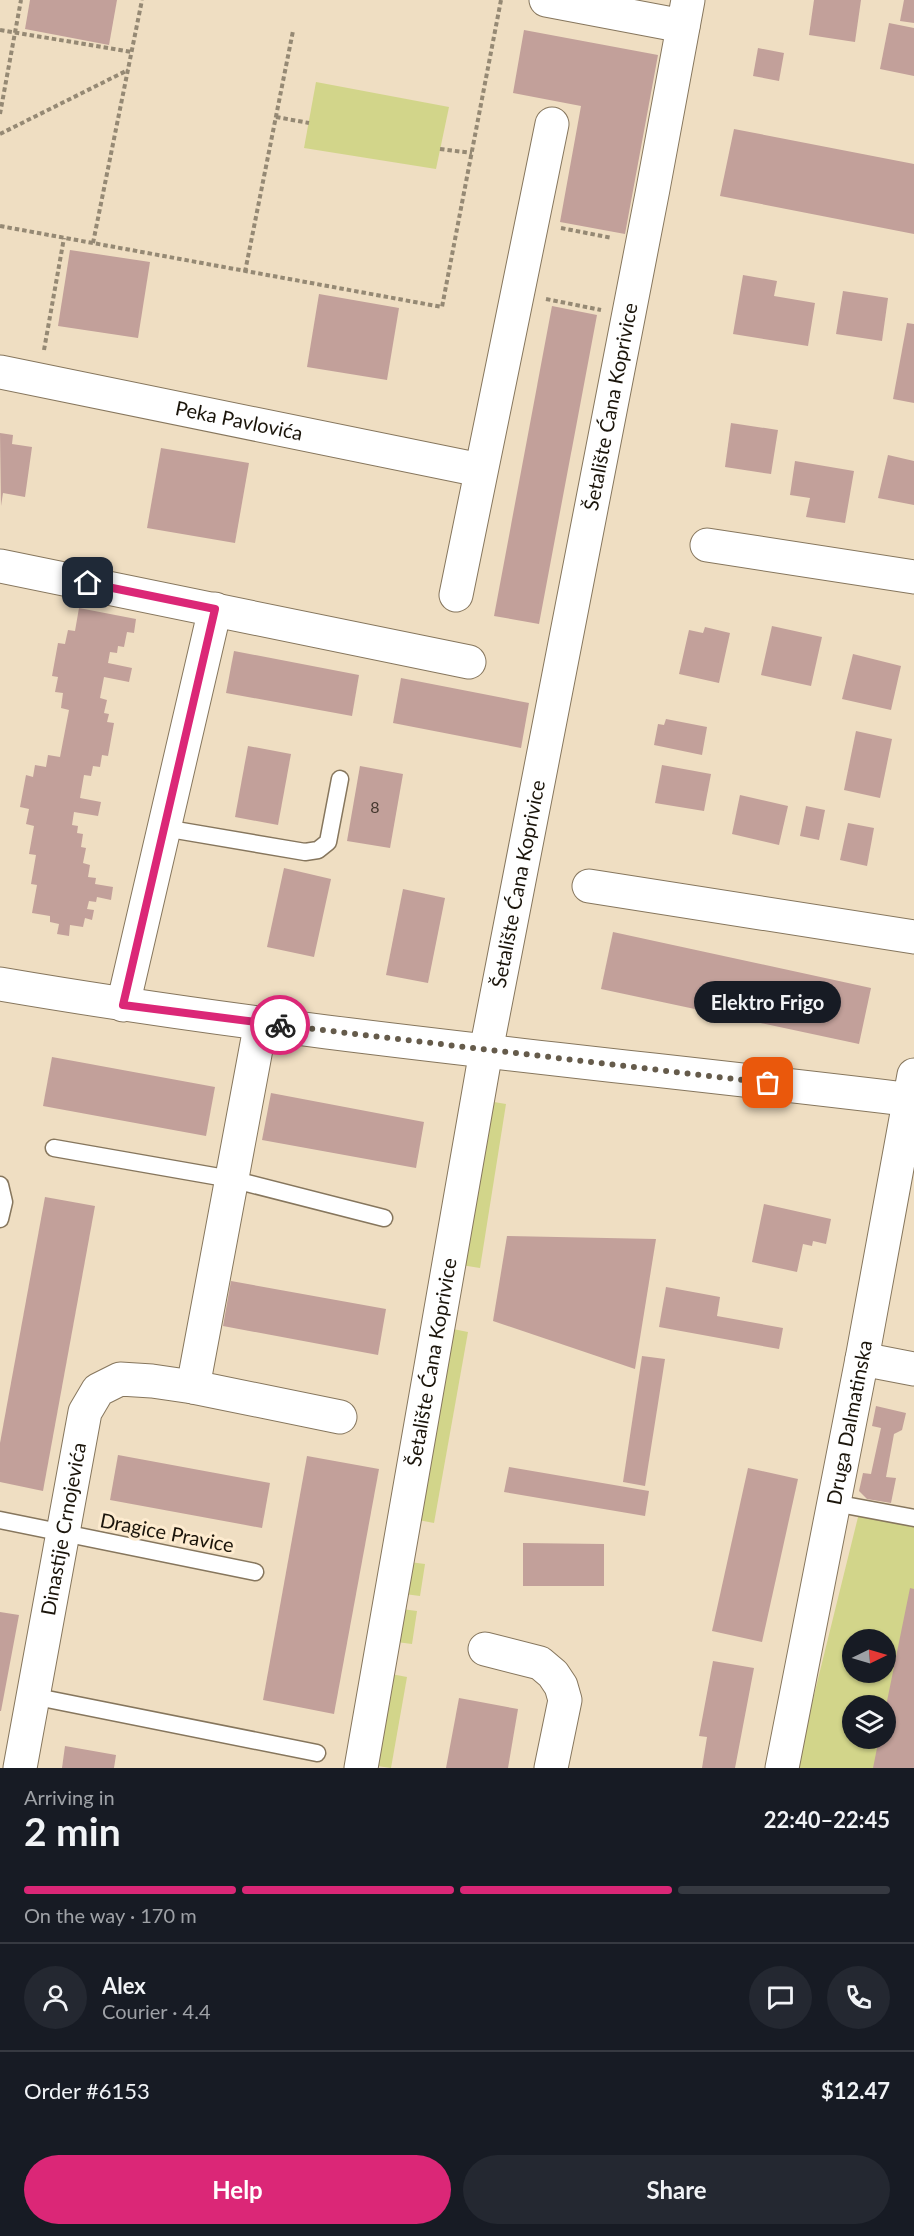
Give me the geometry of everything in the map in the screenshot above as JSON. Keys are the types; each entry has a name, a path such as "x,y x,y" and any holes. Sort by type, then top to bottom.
{"street":[{"path":"546,0 686,13"},
{"name":"Šetalište Ćana Koprivice","path":"361,1768 486,1051 686,13"},
{"path":"456,595 552,124"},
{"name":"Peka Pavlovića","path":"0,372 480,470"},
{"path":"707,545 914,577"},
{"path":"0,566 469,662"},
{"path":"123,1005 215,609"},
{"path":"589,886 914,937"},
{"path":"0,984 123,1005 486,1051 912,1092"},
{"path":"193,1387 261,1022"},
{"name":"Druga Dalmatinska","path":"782,1768 912,1092"},
{"path":"862,1359 914,1369"},
{"name":"Dinastije Crnojevića","path":"20,1768 85,1412 98,1390 120,1379 152,1381 193,1387 340,1417"},
{"path":"484,1649 540,1663 553,1674 561,1686 565,1700 551,1768"}],"lane":[{"path":"164,828 305,852 318,850 328,842 340,778"},
{"path":"54,1148 231,1179 384,1218"},
{"path":"0,1185 3,1202 0,1219"},
{"path":"834,1503 914,1518"},
{"name":"Dragice Pravice","path":"0,1520 255,1572"},
{"path":"32,1696 316,1753"}],"path":[{"path":"0,114 21,0"},
{"path":"93,243 142,0"},
{"path":"0,226 442,307 501,0"},
{"path":"0,30 132,52"},
{"path":"245,272 293,31"},
{"path":"0,135 128,70"},
{"path":"276,117 309,123"},
{"path":"440,149 472,153"},
{"path":"554,227 643,244"},
{"path":"43,356 64,238"},
{"path":"540,298 629,315"}],"green space":[{"path":"316,82 449,107 436,169 304,148"},
{"path":"488,1101 506,1104 480,1268 461,1265"},
{"path":"448,1328 468,1332 434,1523 413,1519"},
{"path":"859,1513 914,1522 914,1768 796,1768"},
{"path":"402,1561 425,1564 420,1596 397,1593"},
{"path":"394,1608 417,1611 412,1644 389,1641"},
{"path":"386,1673 407,1677 391,1768 370,1765"}],"building":[{"path":"30,0 117,0 109,45 25,29"},
{"path":"814,0 861,0 855,42 809,35"},
{"path":"904,0 914,0 914,23 900,21"},
{"path":"889,23 914,28 914,76 880,69"},
{"path":"524,30 658,55 625,234 560,222 581,106 513,93"},
{"path":"758,48 784,53 779,81 753,76"},
{"path":"734,129 914,164 914,234 720,196"},
{"path":"70,250 150,262 138,338 58,326"},
{"path":"743,275 777,281 774,296 815,303 808,346 733,334"},
{"path":"843,291 888,298 882,341 836,334"},
{"path":"319,294 399,308 387,380 307,367"},
{"path":"552,306 597,315 539,624 494,616"},
{"path":"907,323 914,324 914,403 893,399"},
{"path":"731,423 778,430 771,474 725,467"},
{"path":"0,433 13,435 12,444 32,447 25,497 3,493 1,506"},
{"path":"161,448 249,463 235,543 147,528"},
{"path":"888,455 914,461 914,505 878,498"},
{"path":"795,461 854,471 845,523 806,517 810,498 790,495"},
{"path":"79,608 136,619 134,633 127,632 124,647 118,646 117,653 110,652 108,663 132,668 129,682 104,677 100,698 107,700 104,713 109,714 107,722 114,723 108,756 102,755 100,767 93,766 91,776 84,775 80,798 101,802 98,816 74,812 72,825 78,826 77,833 83,834 81,847 86,848 83,863 90,865 88,877 96,878 95,884 113,887 111,900 97,897 96,902 89,901 87,909 94,910 92,920 85,918 83,927 70,925 69,936 57,934 59,924 50,922 50,916 32,913 37,885 31,884 36,855 29,854 34,826 26,824 29,809 20,807 26,775 33,777 35,765 46,767 48,755 60,757 69,710 61,708 63,693 55,692 58,677 52,676 58,643 65,644 68,630 75,631"},
{"path":"772,626 822,637 811,686 761,675"},
{"path":"705,627 730,633 719,683 679,674 689,630 703,633"},
{"path":"234,651 359,675 352,716 226,693"},
{"path":"853,654 901,666 891,710 842,699"},
{"path":"401,678 529,703 521,748 393,723"},
{"path":"666,719 707,727 702,755 654,745 658,724 664,725"},
{"path":"856,731 892,739 880,798 844,790"},
{"path":"248,746 291,754 278,825 235,817"},
{"path":"662,765 711,774 704,811 655,803"},
{"path":"360,766 403,774 390,848 347,841"},
{"path":"740,795 788,806 779,845 732,834"},
{"path":"806,806 825,810 819,840 800,836"},
{"path":"848,823 874,828 867,866 840,860"},
{"path":"284,868 331,879 314,957 267,947"},
{"path":"403,889 445,898 428,983 386,975"},
{"path":"613,932 871,988 859,1044 601,989"},
{"path":"52,1057 215,1087 206,1136 43,1106"},
{"path":"271,1093 424,1122 416,1168 262,1140"},
{"path":"45,1197 95,1206 43,1491 0,1482 0,1443"},
{"path":"764,1204 831,1219 826,1244 813,1241 812,1246 803,1244 797,1272 752,1262"},
{"path":"507,1236 656,1239 635,1369 493,1321"},
{"path":"231,1281 386,1309 378,1355 223,1326"},
{"path":"666,1287 720,1297 717,1316 783,1328 779,1349 659,1327"},
{"path":"642,1356 665,1359 645,1486 623,1482"},
{"path":"876,1406 906,1413 902,1430 894,1434 886,1477 896,1478 891,1503 867,1499 859,1491 863,1473 871,1474 881,1428 872,1426"},
{"path":"118,1455 270,1483 262,1528 110,1500"},
{"path":"307,1456 379,1469 334,1714 263,1700"},
{"path":"509,1467 649,1491 645,1516 504,1492"},
{"path":"748,1468 798,1479 762,1642 712,1631"},
{"path":"523,1543 604,1544 604,1586 523,1586"},
{"path":"910,1588 914,1589 914,1768 873,1768 877,1749 896,1749 896,1695 888,1695 891,1683 896,1683 896,1657"},
{"path":"0,1612 19,1615 1,1711 0,1711"},
{"path":"713,1661 754,1668 735,1768 702,1768 707,1737 699,1736"},
{"path":"459,1698 518,1709 508,1768 446,1768"},
{"path":"65,1746 116,1755 114,1768 62,1768"}],"way so far":[{"path":"280,1025 768,1083"}],"place":[{"name":"Elektro Frigo","path":"768,1083"}],"route":[{"path":"88,583 215,609 123,1005 280,1025"}]}
